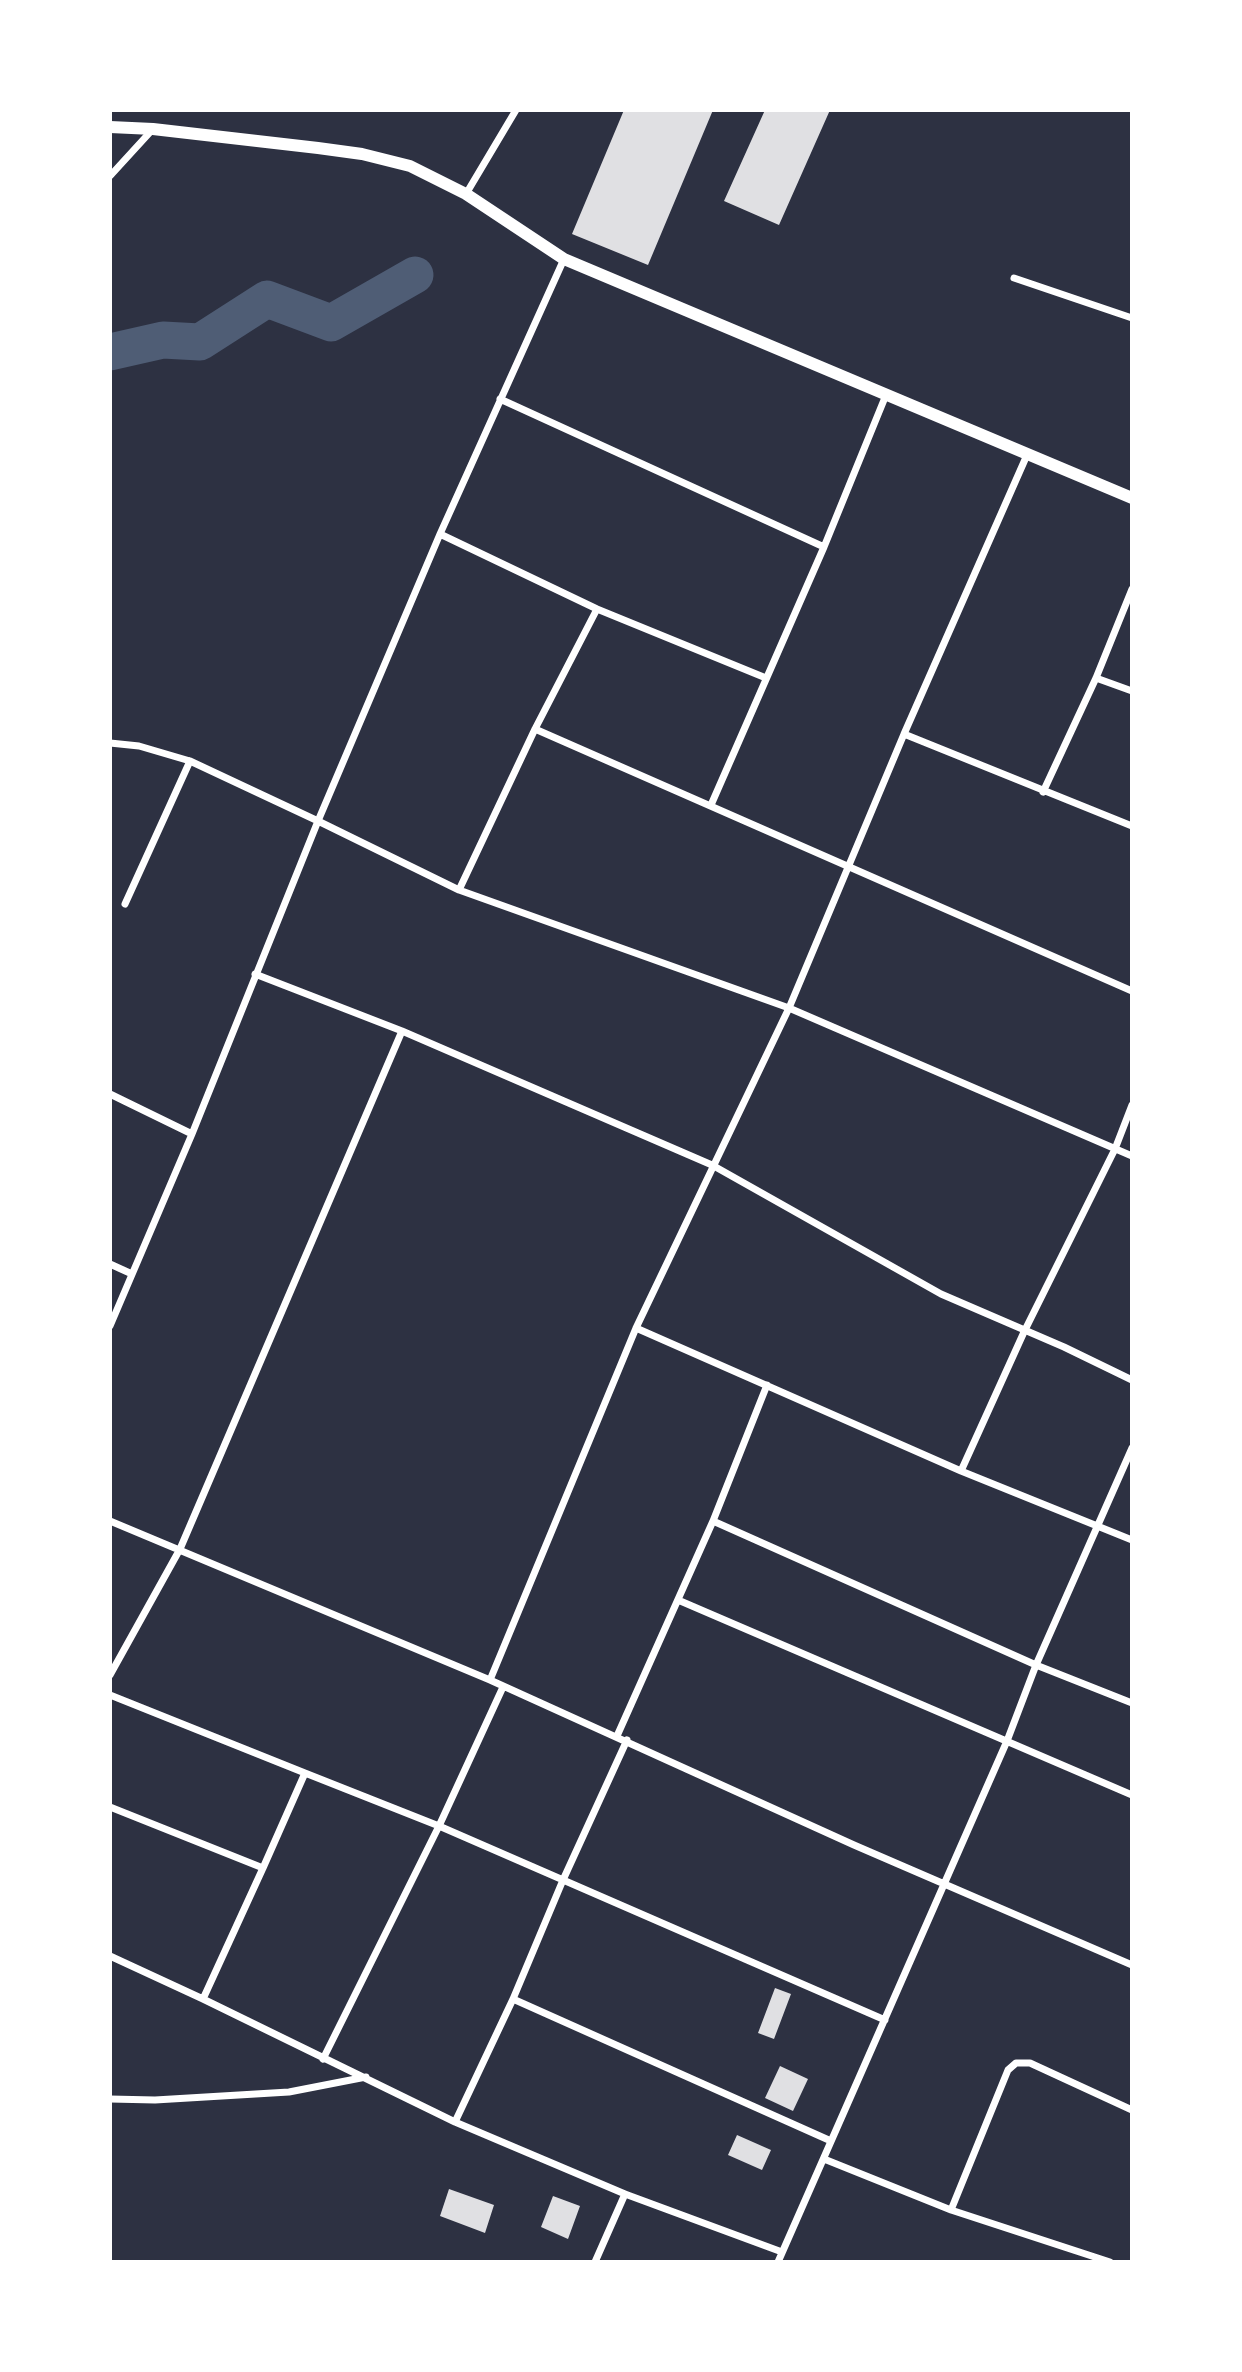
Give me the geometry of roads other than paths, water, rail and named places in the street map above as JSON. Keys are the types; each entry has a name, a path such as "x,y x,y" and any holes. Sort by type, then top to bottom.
{"street":[{"path":"466,194 516,110"},
{"path":"110,127 153,129 362,154 410,166 466,194 564,259 1132,498"},
{"path":"110,176 153,129"},
{"path":"110,1326 192,1134 318,821 440,534 564,259"},
{"path":"1014,278 1132,318"},
{"path":"712,805 824,547 886,395"},
{"path":"500,399 824,547"},
{"path":"490,1680 636,1328 789,1008 904,734 1027,455"},
{"path":"440,534 597,609 766,678"},
{"path":"1043,792 1096,678 1132,589"},
{"path":"459,890 535,729 597,609"},
{"path":"1096,678 1132,691"},
{"path":"535,729 1132,991"},
{"path":"904,734 1132,826"},
{"path":"110,743 139,746 190,761 459,890 789,1008 1132,1156"},
{"path":"125,904 190,761"},
{"path":"255,974 402,1031 712,1165 941,1294 1064,1347 1132,1380"},
{"path":"110,1675 180,1549 402,1031"},
{"path":"110,1094 192,1134"},
{"path":"961,1471 1024,1332 1115,1149 1132,1105"},
{"path":"110,1264 132,1275"},
{"path":"636,1328 961,1471 1132,1540"},
{"path":"617,1736 713,1521 767,1385"},
{"path":"778,2262 1007,1741 1037,1665 1132,1448"},
{"path":"110,1521 490,1680 943,1884 1132,1965"},
{"path":"713,1521 1037,1665 1132,1703"},
{"path":"678,1600 1132,1795"},
{"path":"323,2059 439,1826 503,1687"},
{"path":"110,1695 439,1826 885,2020"},
{"path":"455,2122 513,1999 563,1880 627,1740"},
{"path":"203,1999 305,1773"},
{"path":"110,1807 263,1868"},
{"path":"110,1956 455,2122 625,2194 782,2252"},
{"path":"513,1999 831,2141"},
{"path":"951,2210 1008,2070 1016,2063 1030,2063 1132,2110"},
{"path":"110,2099 155,2100 289,2092 366,2077"},
{"path":"824,2159 951,2210 1111,2262"},
{"path":"595,2262 625,2194"}],"waterway":[{"path":"110,352 163,340 200,342 267,299 331,323 415,275"}]}
